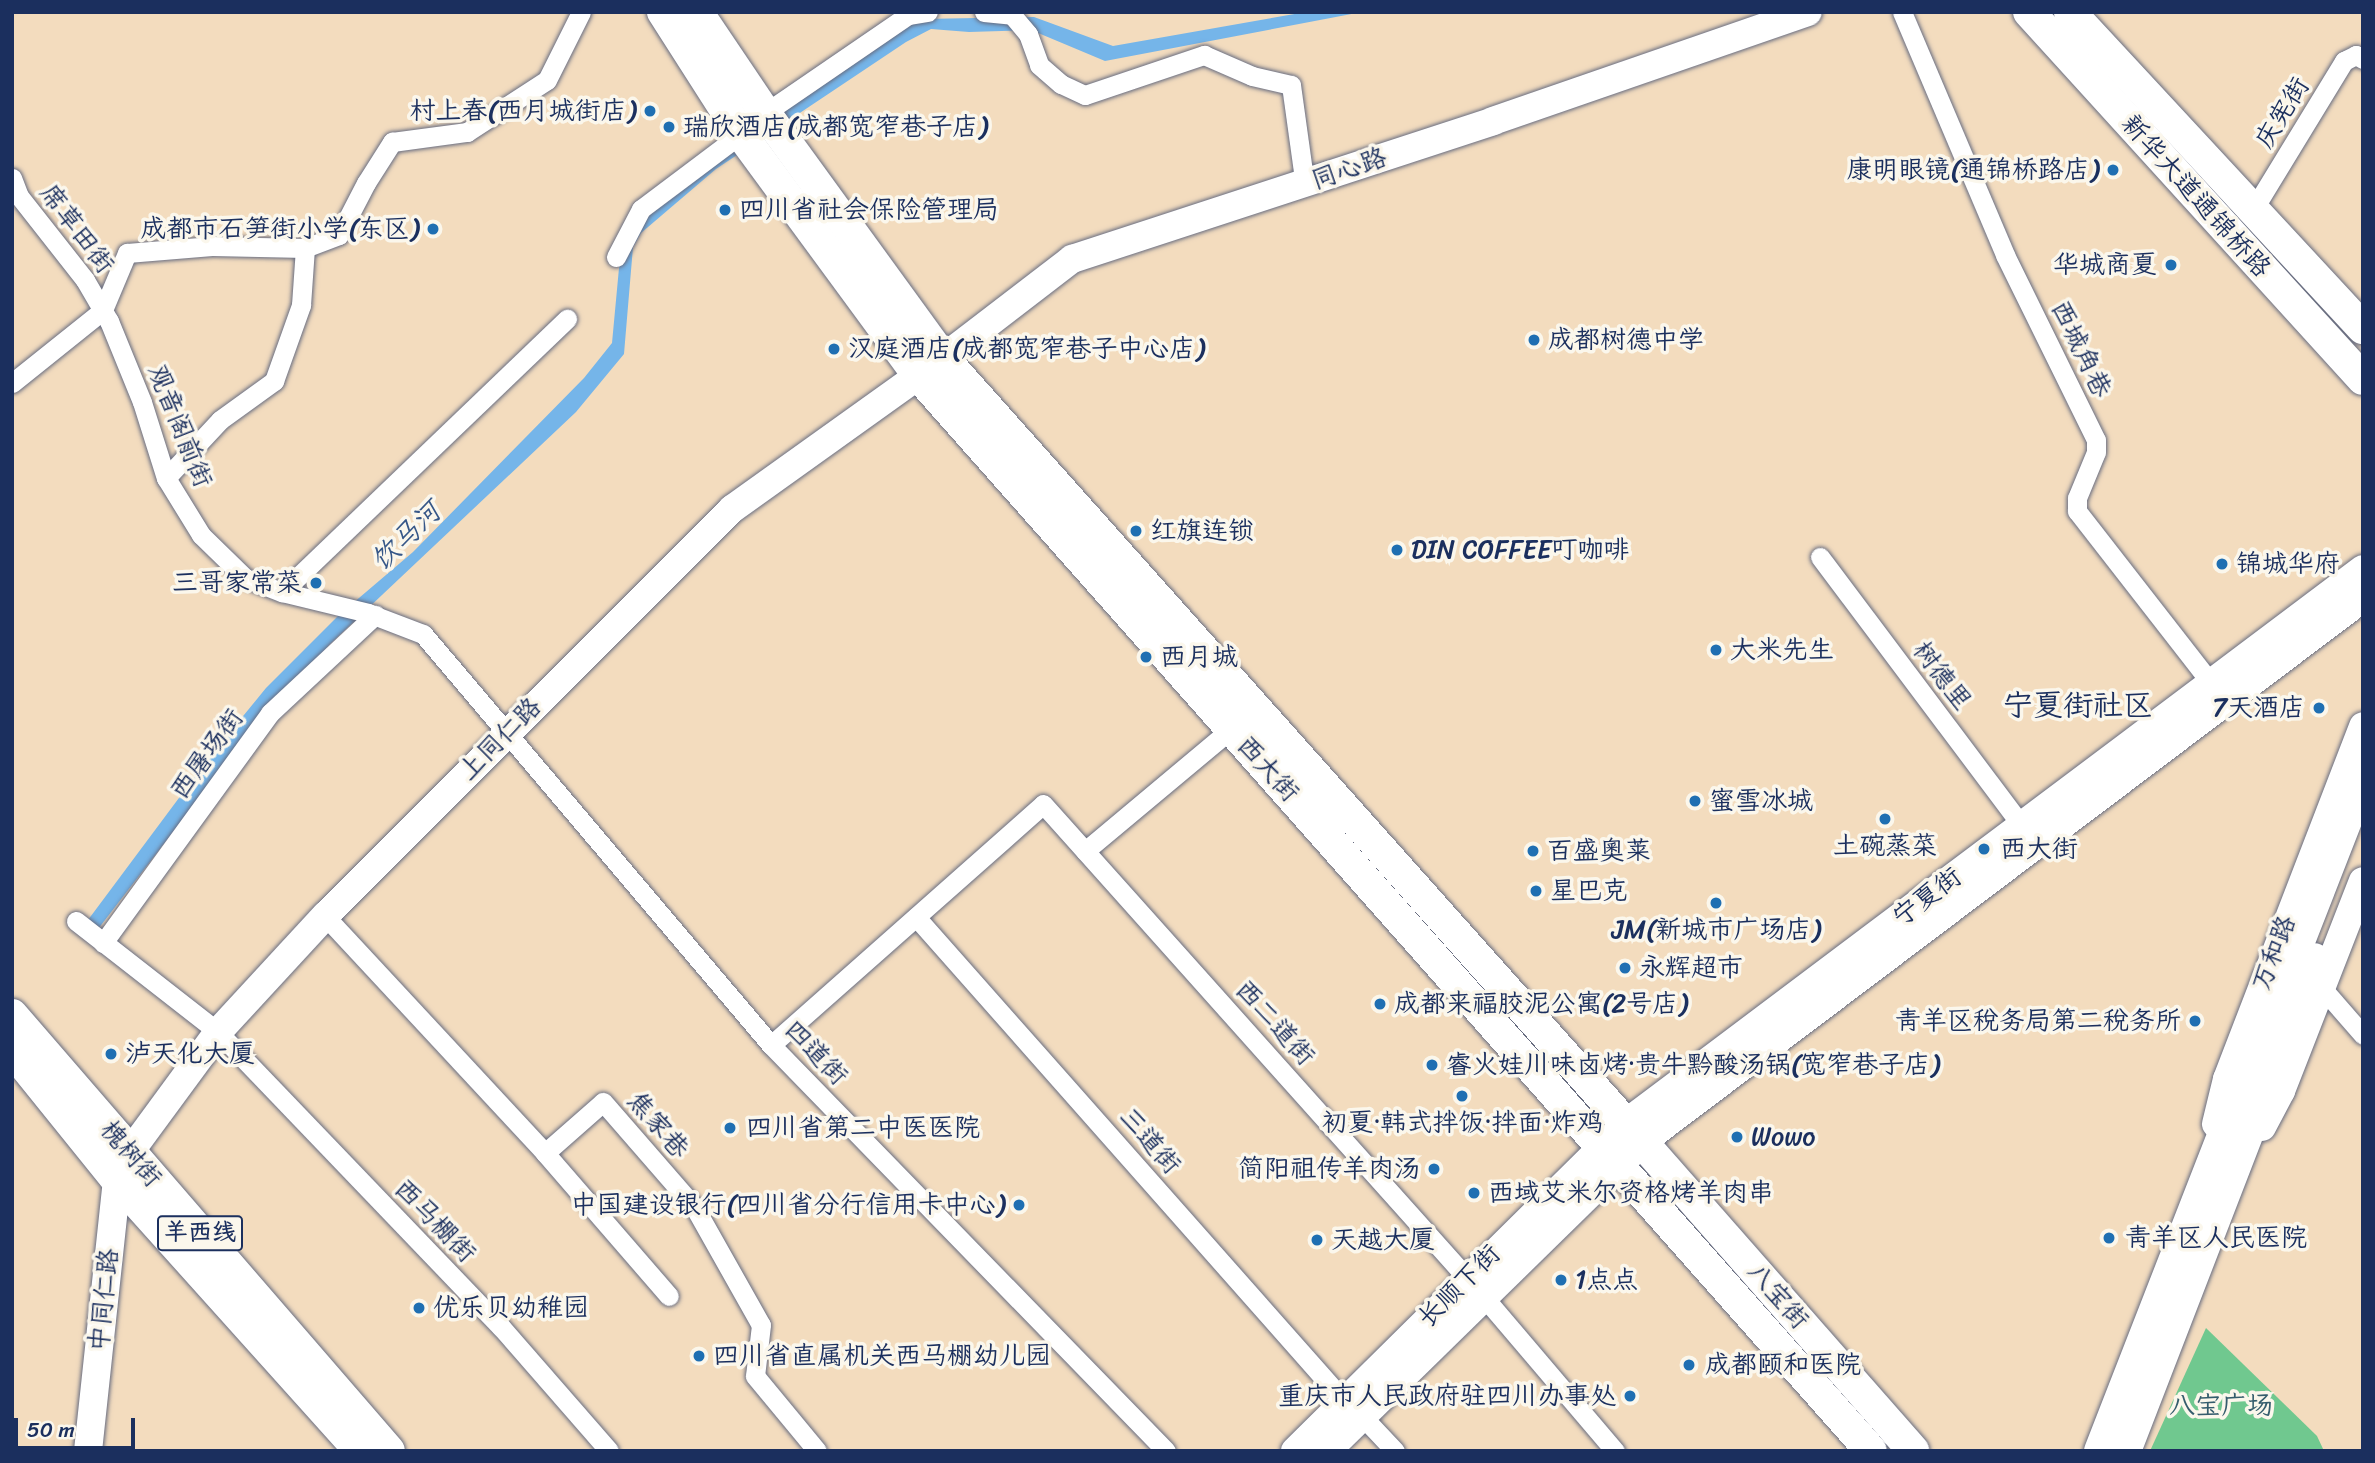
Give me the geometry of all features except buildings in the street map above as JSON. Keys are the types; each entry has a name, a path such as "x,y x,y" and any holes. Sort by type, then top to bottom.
{"main road":[{"path":"663,12 741,134 925,360"},
{"path":"696,12 765,113 925,360"},
{"name":"新华大道通锦桥路","path":"2029,12 2363,379"},
{"name":"新华大道通锦桥路","path":"2070,12 2363,328"},
{"name":"西大街","path":"925,360 1232,728 1611,1154"},
{"name":"西大街","path":"925,360 1634,1132"},
{"name":"万和路","path":"2125,1451 2213,1190 2363,777"},
{"name":"万和路","path":"2100,1451 2363,833"},
{"name":"槐树街","path":"12,1015 117,1158 360,1451"},
{"name":"槐树街","path":"12,1050 117,1158 389,1451"},
{"name":"八宝街","path":"1634,1132 1913,1451"},
{"name":"八宝街","path":"1611,1154 1871,1451"}],"street":[{"path":"12,383 103,310 127,253 212,246 306,248 339,235 366,183 392,142 467,132 547,80 581,12"},
{"path":"765,113 908,15 928,12"},
{"path":"984,12 1012,16 1028,34 1039,65 1061,84 1084,95 1204,55 1252,76 1291,85 1303,172"},
{"path":"925,360 1076,248 1492,111 1758,12"},
{"name":"同心路","path":"925,360 1072,259 1440,138 1808,12"},
{"name":"西城角巷","path":"1902,12 2005,255 2096,440 2096,452 2077,498 2077,511 2211,683"},
{"name":"庆宪街","path":"2253,210 2344,61 2356,55 2363,59"},
{"path":"616,257 641,209 741,134"},
{"name":"席草田街","path":"12,178 19,196 85,280 103,310"},
{"path":"166,478 220,420 274,382 302,305 306,248"},
{"name":"观音阁前街","path":"103,310 142,402 166,478 201,535 245,578 282,592 371,614"},
{"path":"282,592 567,319"},
{"name":"上同仁路","path":"117,1158 213,1028 325,916 501,728 732,509 925,360"},
{"name":"树德里","path":"1820,557 2022,826"},
{"name":"宁夏街","path":"1634,1132 2022,826 2363,569"},
{"name":"宁夏街","path":"1634,1132 2363,598"},
{"name":"四道街","path":"371,614 423,634 771,1045 1166,1451"},
{"name":"西屠场街","path":"103,943 270,713 371,614"},
{"name":"万和路","path":"2213,1190 2227,1079 2363,726"},
{"path":"76,921 213,1028 307,912 501,728"},
{"path":"1085,851 1232,728"},
{"name":"西二道街","path":"916,916 1043,804 1475,1287 1615,1451"},
{"name":"万和路","path":"2213,1190 2281,1090 2363,881"},
{"path":"325,916 545,1153 669,1296"},
{"path":"771,1045 916,916"},
{"name":"三道街","path":"916,916 1353,1408 1395,1451"},
{"path":"2322,988 2363,1035"},
{"name":"西马棚街","path":"213,1028 501,1326 609,1451"},
{"name":"焦家巷","path":"545,1153 603,1102 695,1208 761,1325 755,1376 817,1451"},
{"name":"长顺下街","path":"1295,1451 1353,1408 1634,1132"},
{"path":"74,1451 117,1158"},
{"name":"中同仁路","path":"88,1451 117,1158"},
{"name":"长顺下街","path":"1327,1451 1353,1408"}],"green space":[{"name":"八宝广场","path":"2206,1328 2317,1436 2324,1451 2150,1451"}],"water":[{"path":"1306,12 1362,12 1105,61 1031,30 969,32 931,29 906,42 716,169 641,233 633,247 624,354 576,412 329,645 203,793 95,933 85,924 208,759 266,688 339,615 413,552 584,378 612,343 619,268 625,242 638,215 879,41 921,19 1034,17 1113,46"}],"place":[{"name":"村上春(西月城街店)","path":"650,111"},
{"name":"瑞欣酒店(成都宽窄巷子店)","path":"669,127"},
{"name":"康明眼镜(通锦桥路店)","path":"2113,170"},
{"name":"四川省社会保险管理局","path":"725,210"},
{"name":"成都市石笋街小学(东区)","path":"433,229"},
{"name":"华城商夏","path":"2171,265"},
{"name":"成都树德中学","path":"1534,340"},
{"name":"汉庭酒店(成都宽窄巷子中心店)","path":"834,349"},
{"name":"红旗连锁","path":"1136,531"},
{"name":"DIN COFFEE叮咖啡","path":"1397,550"},
{"name":"锦城华府","path":"2222,564"},
{"name":"三哥家常菜","path":"316,583"},
{"name":"大米先生","path":"1716,650"},
{"name":"西月城","path":"1146,657"},
{"name":"7天酒店","path":"2319,708"},
{"name":"蜜雪冰城","path":"1695,801"},
{"name":"土碗蒸菜","path":"1885,819"},
{"name":"西大街","path":"1984,849"},
{"name":"百盛奥莱","path":"1533,851"},
{"name":"星巴克","path":"1536,891"},
{"name":"JM(新城市广场店)","path":"1716,903"},
{"name":"永辉超市","path":"1625,968"},
{"name":"成都来福胶泥公寓(2号店)","path":"1380,1004"},
{"name":"青羊区税务局第二税务所","path":"2195,1021"},
{"name":"泸天化大厦","path":"111,1054"},
{"name":"睿火娃川味卤烤·贵牛黔酸汤锅(宽窄巷子店)","path":"1432,1065"},
{"name":"初夏·韩式拌饭·拌面·炸鸡","path":"1462,1096"},
{"name":"四川省第二中医医院","path":"730,1128"},
{"name":"Wowo","path":"1737,1137"},
{"name":"简阳祖传羊肉汤","path":"1434,1169"},
{"name":"西域艾米尔资格烤羊肉串","path":"1474,1193"},
{"name":"中国建设银行(四川省分行信用卡中心)","path":"1019,1205"},
{"name":"青羊区人民医院","path":"2109,1238"},
{"name":"天越大厦","path":"1317,1240"},
{"name":"1点点","path":"1561,1280"},
{"name":"优乐贝幼稚园","path":"419,1308"},
{"name":"四川省直属机关西马棚幼儿园","path":"699,1356"},
{"name":"成都颐和医院","path":"1689,1365"},
{"name":"重庆市人民政府驻四川办事处","path":"1630,1396"}],"district":[{"name":"宁夏街社区","path":"2078,705"}],"water label":[{"name":"饮马河","path":"406,536"}]}
